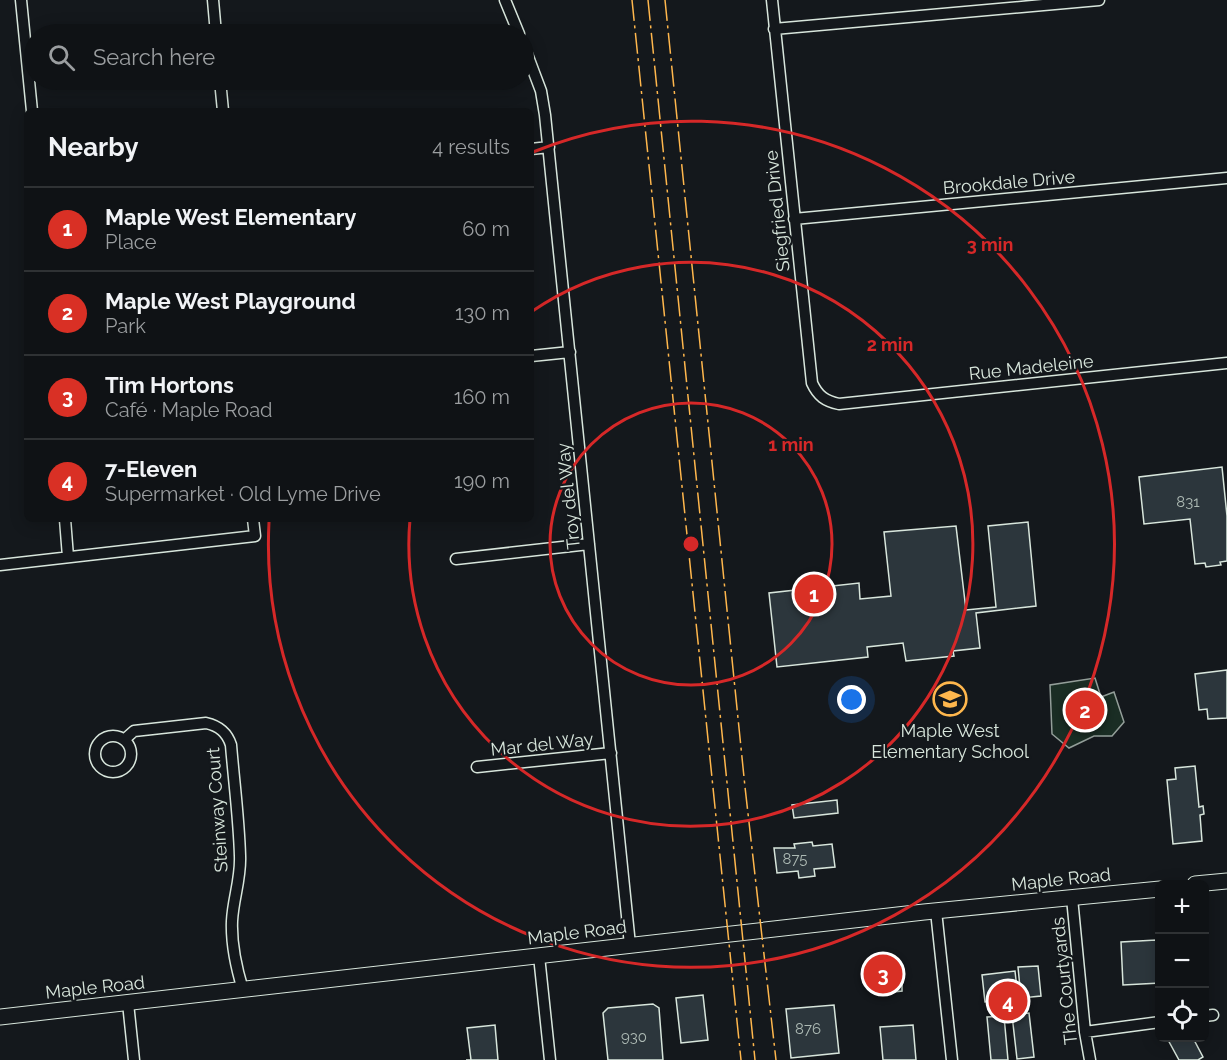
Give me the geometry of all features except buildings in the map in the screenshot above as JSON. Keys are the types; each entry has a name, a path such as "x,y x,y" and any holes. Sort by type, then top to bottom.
{"main road":[{"path":"1209,883 1227,881"},
{"name":"Maple Road","path":"0,1017 630,945 1155,889"}],"street":[{"path":"21,0 24,30"},
{"path":"213,0 215,24"},
{"path":"505,0 515,24"},
{"name":"Siegfried Drive","path":"772,0 812,383 822,398 839,404"},
{"path":"774,29 1099,0"},
{"name":"Troy del Way","path":"534,72 541,91 549,147 630,945"},
{"path":"30,90 32,108"},
{"path":"221,90 223,108"},
{"path":"534,149 549,147"},
{"name":"Brookdale Drive","path":"794,219 1227,178"},
{"path":"534,356 570,352"},
{"name":"Rue Madeleine","path":"839,404 1227,363"},
{"path":"65,522 68,558"},
{"path":"0,565 255,536 253,522"},
{"path":"456,559 589,544"},
{"name":"Steinway Court","path":"125,739 134,731 206,723 222,730 228,738 231,745 240,857 232,921 232,940 243,990"},
{"name":"Mar del Way","path":"477,767 611,753"},
{"name":"The Courtyards","path":"1072,898 1085,1032 1090,1060"},
{"path":"936,911 952,1060"},
{"path":"539,956 550,1060"},
{"path":"128,1003 134,1060"},
{"path":"1085,1032 1155,1023"}],"green space":[{"path":"1095,678 1101,697 1114,692 1124,722 1112,736 1094,736 1069,748 1052,734 1050,685"}],"power":[{"path":"632,0 741,1060"},
{"path":"648,0 755,1060"},
{"path":"665,0 745,787 776,1060"}],"place":[{"name":"Maple West Elementary","path":"814,594"},
{"name":"Maple West Elementary School","path":"950,699"},
{"name":"Maple West Playground","path":"1085,710"},
{"name":"Tim Hortons","path":"883,974"},
{"name":"7-Eleven","path":"1008,1001"}]}
